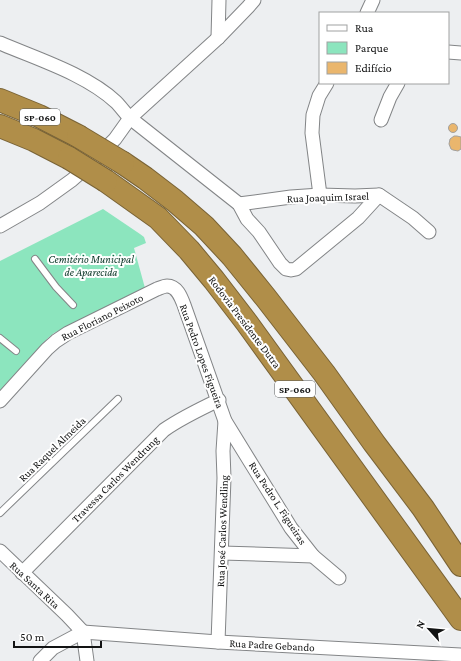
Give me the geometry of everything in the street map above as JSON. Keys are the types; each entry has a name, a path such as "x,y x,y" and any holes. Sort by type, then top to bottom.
{"highway":[{"name":"SP-060","path":"0,100 39,116 78,136 123,163 175,201 204,226 232,256 324,373 423,508 461,565"},
{"name":"Rodovia Presidente Dutra","path":"0,126 34,140 69,158 106,181 158,218 189,250 247,323 461,619"}],"street":[{"path":"218,38 219,0"},
{"path":"0,226 40,203 72,180 89,165 115,139 130,118 218,38 254,0"},
{"path":"367,12 373,0"},
{"path":"0,43 71,73 101,90 116,102 130,118 239,204 247,220 259,232 280,263 286,269 296,269 334,239 358,218 379,195"},
{"path":"449,52 461,53"},
{"path":"320,195 312,133 313,114 319,96 326,84"},
{"path":"381,120 390,97 397,84"},
{"name":"Rua Joaquim Israel","path":"239,204 320,195 379,195 413,218 429,232"},
{"name":"Rua Pedro Lopes Figueira","path":"157,289 167,286 173,287 178,291 226,421"},
{"name":"Rua Floriano Peixoto","path":"0,402 47,349 56,341 68,333 157,289"},
{"name":"Travessa Carlos Wendrung","path":"22,572 164,430 193,412 219,400"},
{"name":"Rua José Carlos Wendling","path":"218,642 224,478 223,451 226,421"},
{"name":"Rua Pedro L. Figueiras","path":"226,421 291,528 313,556 339,578"},
{"name":"Rua Santa Rita","path":"0,551 83,632"},
{"path":"222,553 313,556"},
{"path":"40,661 53,648 83,632 87,661"},
{"name":"Rua Padre Gebando","path":"83,632 455,657"}],"lane":[{"path":"35,259 56,287 73,305"},
{"path":"0,338 16,351"},
{"name":"Rua Raquel Almeida","path":"0,513 118,399"}],"green space":[{"name":"Cemitério Municipal de Aparecida","path":"103,209 144,237 146,243 134,248 145,288 54,333 0,394 0,261"}],"building":[{"path":"453,123 458,128 453,133 448,128"},
{"path":"454,136 461,137 461,149 458,151 451,149 449,144 450,139"}]}
